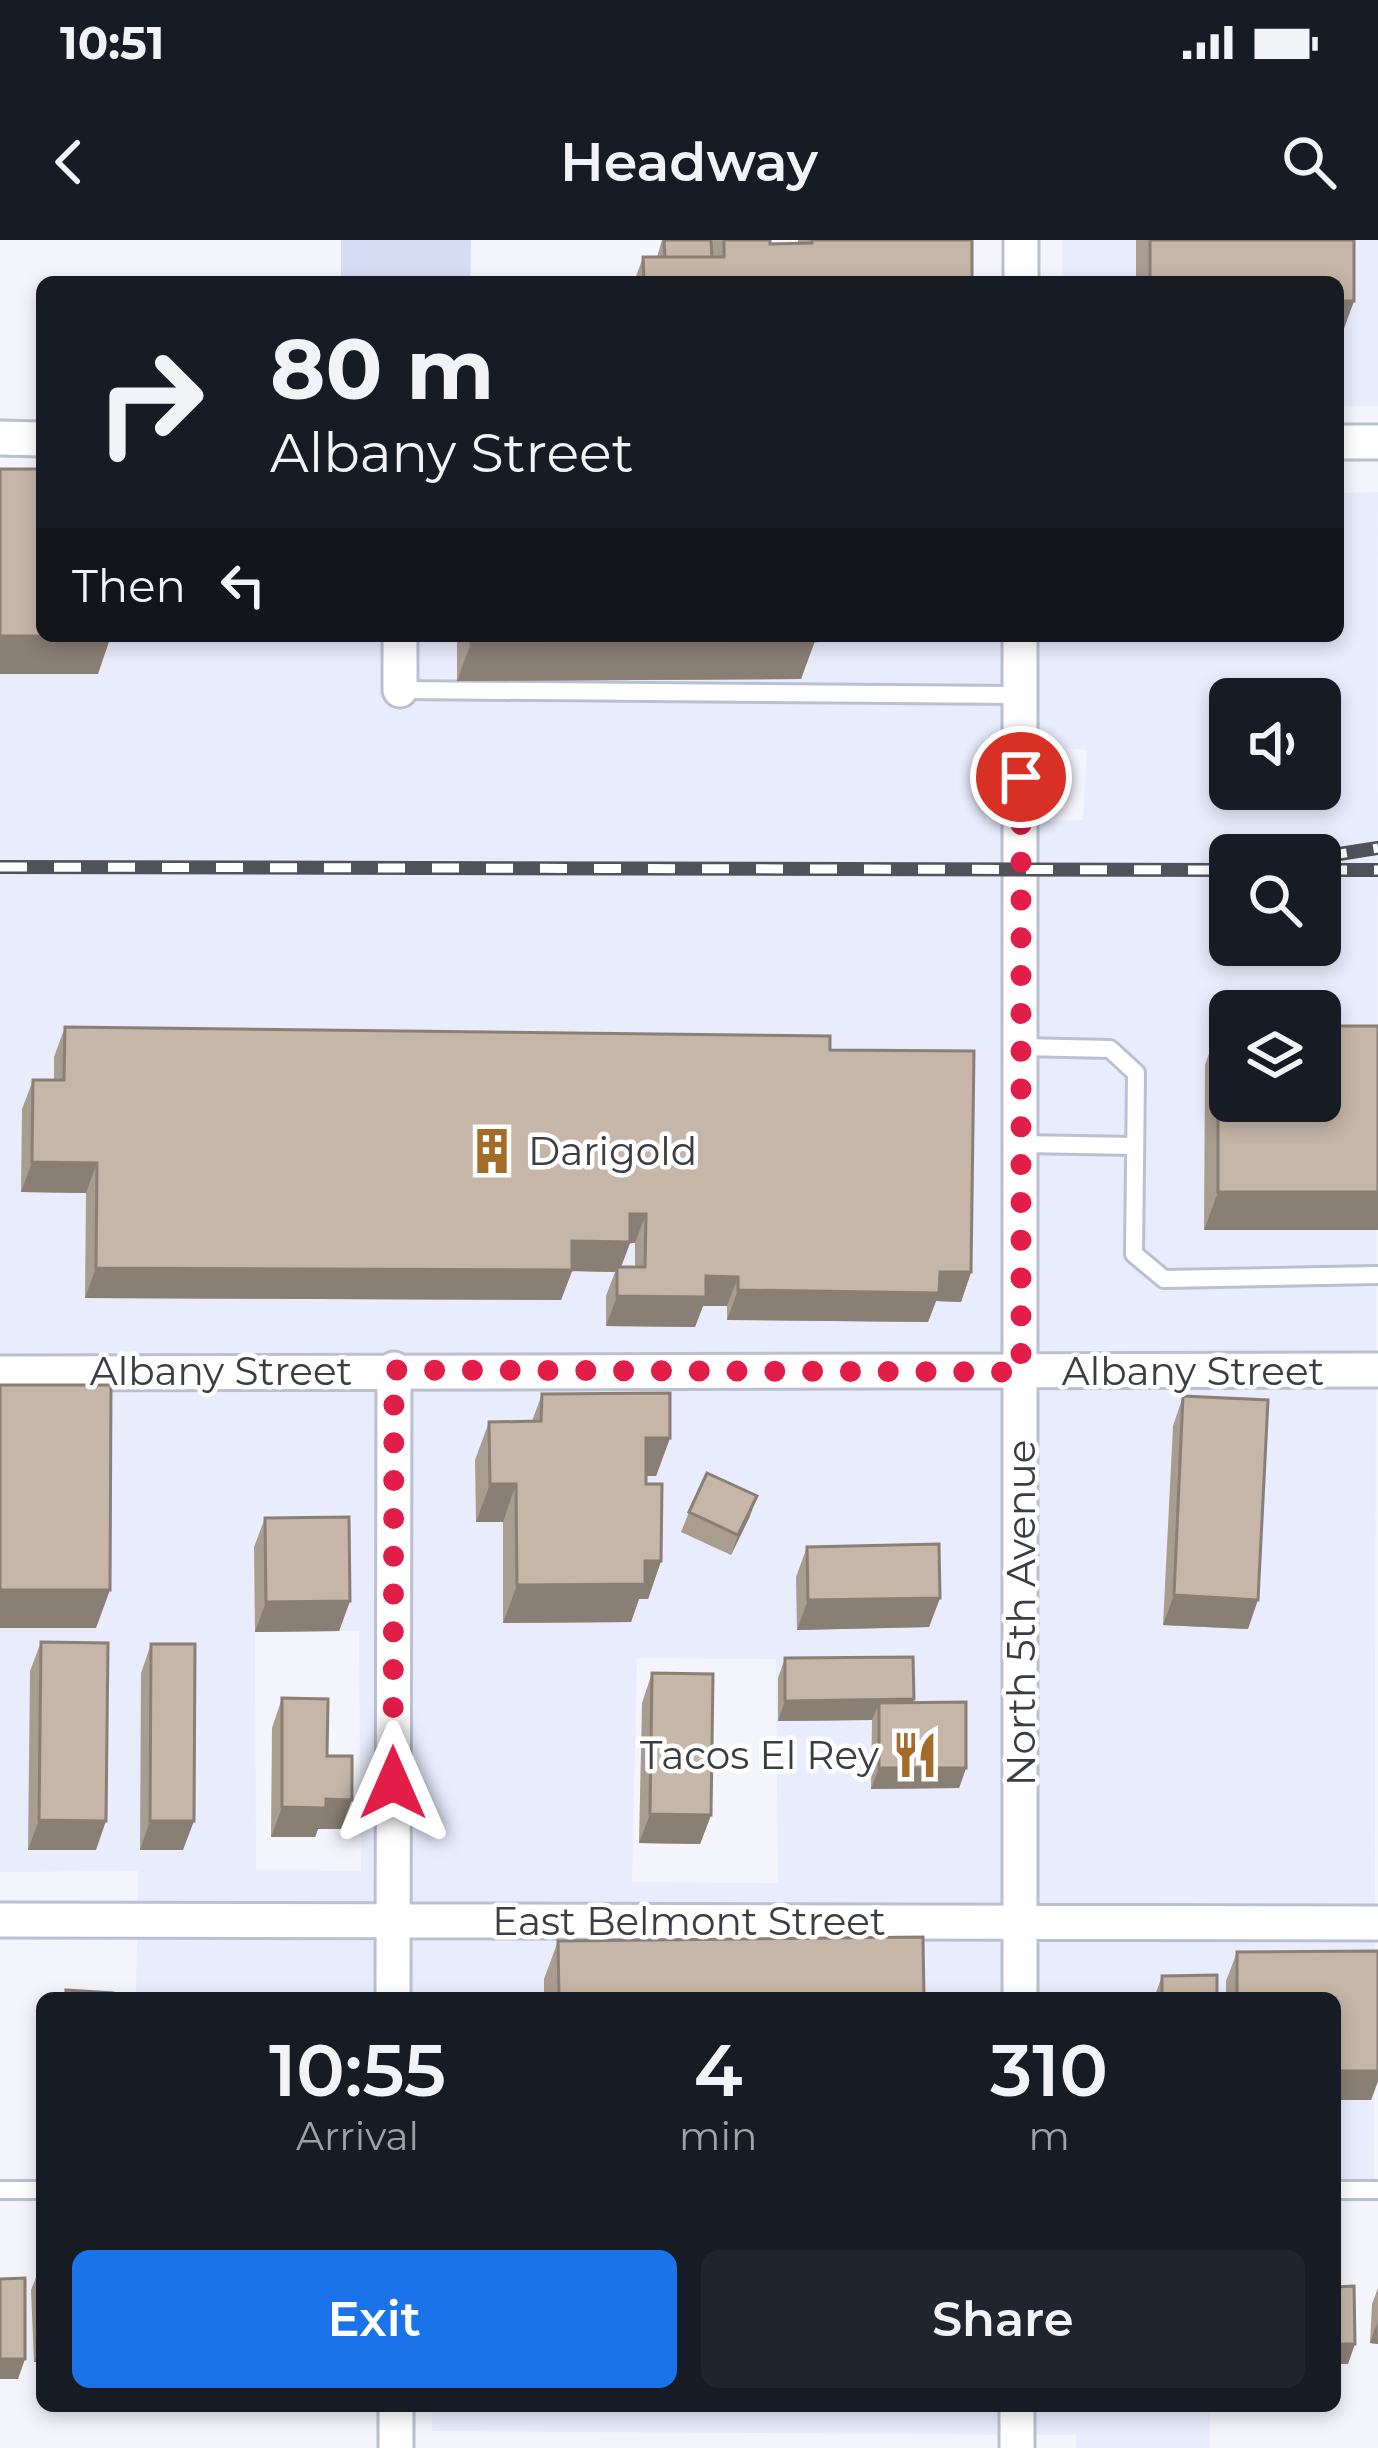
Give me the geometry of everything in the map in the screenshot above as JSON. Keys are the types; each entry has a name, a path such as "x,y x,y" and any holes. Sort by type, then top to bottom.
{"street":[{"path":"1021,240 1021,276"},
{"path":"0,438 36,439"},
{"path":"1344,442 1378,442"},
{"path":"400,642 400,690"},
{"name":"North 5th Avenue","path":"1020,642 1020,1992"},
{"path":"393,1992 394,1370"},
{"name":"Albany Street","path":"0,1373 1378,1370"},
{"name":"East Belmont Street","path":"0,1920 1378,1923"},
{"path":"396,2412 396,2448"},
{"path":"1017,2412 1017,2448"}],"lane":[{"path":"400,690 1020,695"},
{"path":"1022,1047 1110,1049 1136,1073 1134,1254 1164,1279 1378,1275"},
{"path":"1022,1144 1135,1146"},
{"path":"0,2190 36,2190"},
{"path":"1341,2190 1378,2190"}],"shaded area":[{"path":"341,240 471,240 470,276 341,276"},
{"path":"1062,240 1378,240 1378,406 1344,406 1344,276 1062,276"},
{"path":"0,489 36,615 36,642 1344,642 1344,493 1378,492 1374,2200 1341,2202 1341,1992 136,1992 138,1871 0,1872","holes":["986,742 1087,750 1083,820 986,823","359,1631 361,1871 256,1870 255,1632","637,1658 776,1659 778,1883 632,1882"]},
{"path":"432,2412 1210,2412 1210,2448 1076,2448 1076,2435 432,2431"}],"building":[{"path":"664,240 711,240 712,257 665,257"},
{"path":"724,240 770,240 770,244 972,240 972,276 644,276 643,257 724,257"},
{"path":"1150,240 1354,240 1354,301 1344,301 1344,276 1150,276"},
{"path":"0,469 36,469 36,636 0,636"},
{"path":"1341,1026 1378,1026 1378,1192 1218,1192 1218,1122 1341,1122"},
{"name":"Darigold","path":"65,1027 830,1036 830,1050 974,1051 971,1272 940,1272 939,1293 738,1290 738,1277 706,1276 706,1297 617,1296 617,1267 645,1267 646,1214 630,1214 630,1242 572,1241 572,1270 96,1268 97,1163 32,1162 33,1080 64,1080"},
{"path":"0,1385 111,1385 110,1590 0,1590"},
{"path":"670,1393 670,1438 646,1438 646,1484 662,1484 661,1561 645,1561 645,1584 517,1585 516,1484 490,1484 489,1422 541,1421 542,1394"},
{"path":"1183,1396 1268,1400 1258,1600 1174,1595"},
{"path":"707,1473 757,1496 738,1535 689,1512"},
{"path":"349,1517 350,1601 266,1602 265,1518"},
{"path":"939,1544 940,1598 808,1600 807,1547"},
{"path":"41,1642 108,1643 106,1821 39,1820"},
{"path":"151,1644 195,1644 194,1821 150,1821"},
{"path":"913,1657 914,1699 785,1701 785,1658"},
{"path":"652,1673 713,1674 711,1815 650,1814"},
{"path":"282,1698 328,1699 327,1756 352,1756 352,1800 326,1799 326,1808 282,1807"},
{"name":"Tacos El Rey","path":"966,1702 966,1768 879,1768 879,1703"},
{"path":"923,1937 924,1992 559,1992 558,1941"},
{"path":"1378,1951 1378,2071 1341,2071 1341,1992 1237,1992 1237,1952"},
{"path":"1217,1975 1217,1992 1162,1992 1162,1976"},
{"path":"25,2278 25,2359 0,2359 0,2279"},
{"path":"1354,2286 1355,2344 1341,2344 1341,2287"}],"railway":[{"path":"1341,854 1378,848"},
{"path":"0,867 1209,870"},
{"path":"1341,870 1378,870"}],"place":[{"name":"Darigold","path":"492,1151"},
{"name":"Tacos El Rey","path":"915,1755"}],"route":[{"path":"393,1783 394,1370 1021,1372 1021,777"}]}
